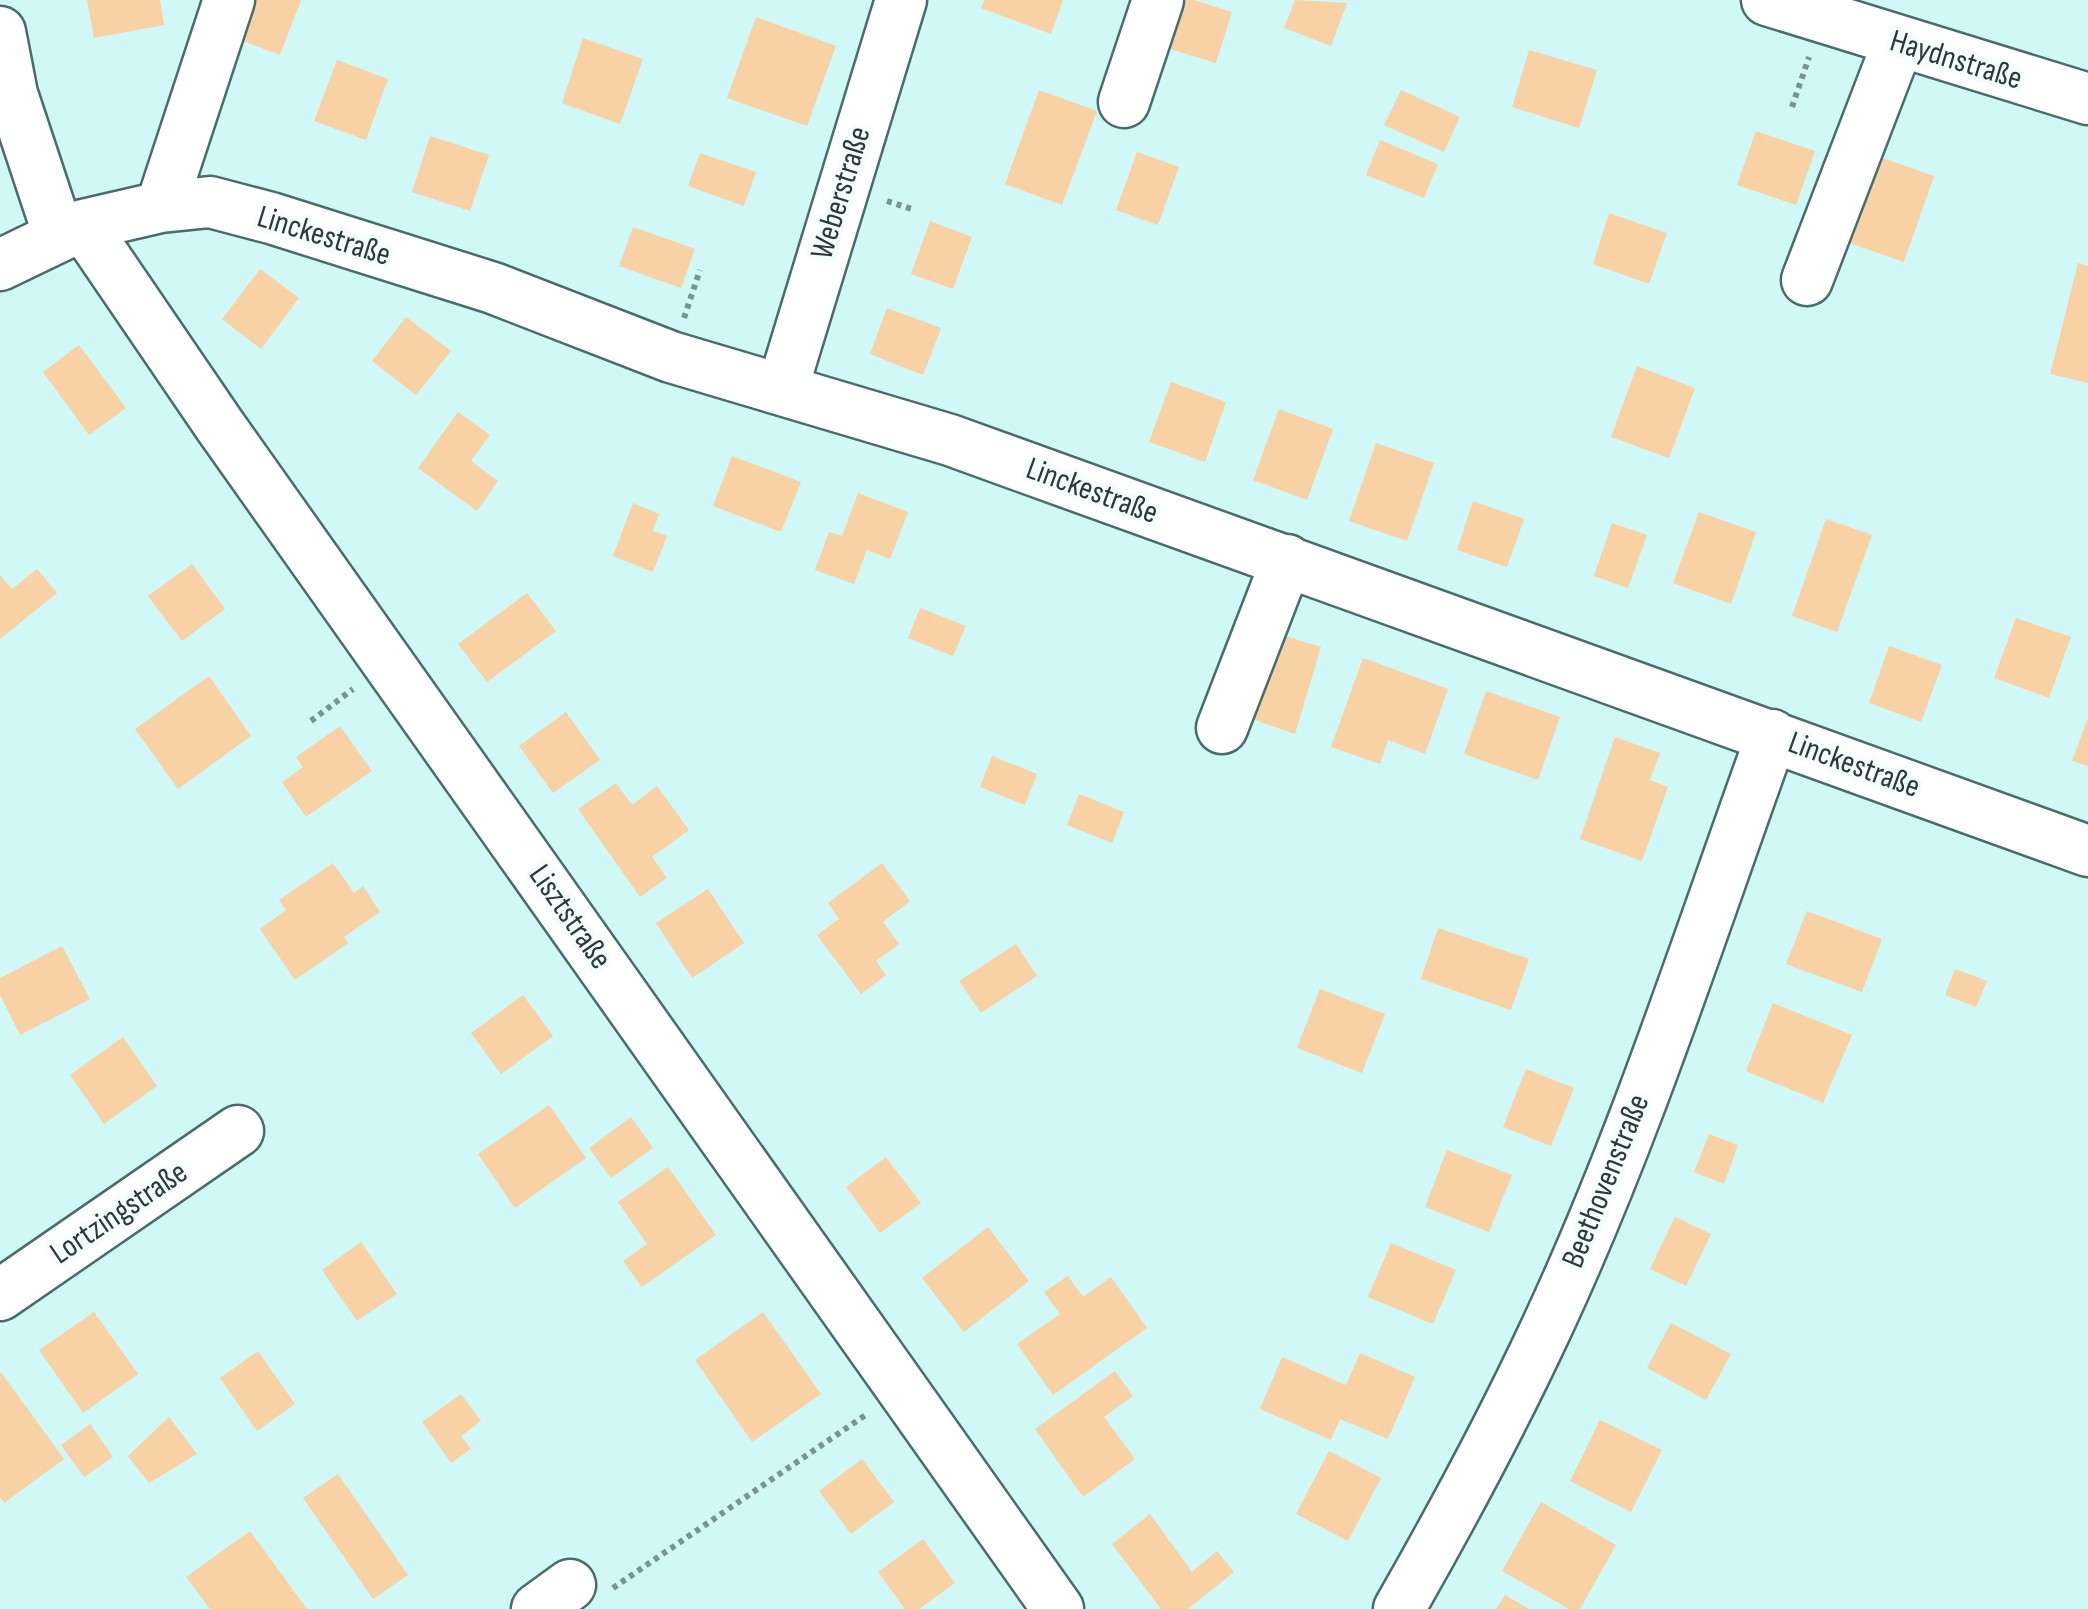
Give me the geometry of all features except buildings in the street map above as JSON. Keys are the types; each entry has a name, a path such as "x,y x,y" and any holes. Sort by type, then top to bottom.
{"street":[{"path":"161,207 229,0"},
{"name":"Weberstraße","path":"783,387 901,0"},
{"path":"1124,102 1158,0"},
{"name":"Haydnstraße","path":"1767,0 2088,99"},
{"name":"Lisztstraße","path":"0,32 12,94 71,231 220,426 1058,1609"},
{"path":"1807,280 1898,42"},
{"name":"Linckestraße","path":"0,265 71,231 161,207 210,202 272,218 493,288 670,357 783,387 950,440 2088,851"},
{"path":"1222,728 1287,560"},
{"name":"Beethovenstraße","path":"1399,1609 1478,1469 1545,1331 1614,1164 1772,735"},
{"name":"Lortzingstraße","path":"0,1295 238,1132"}],"path":[{"path":"571,1596 905,1388"}]}
